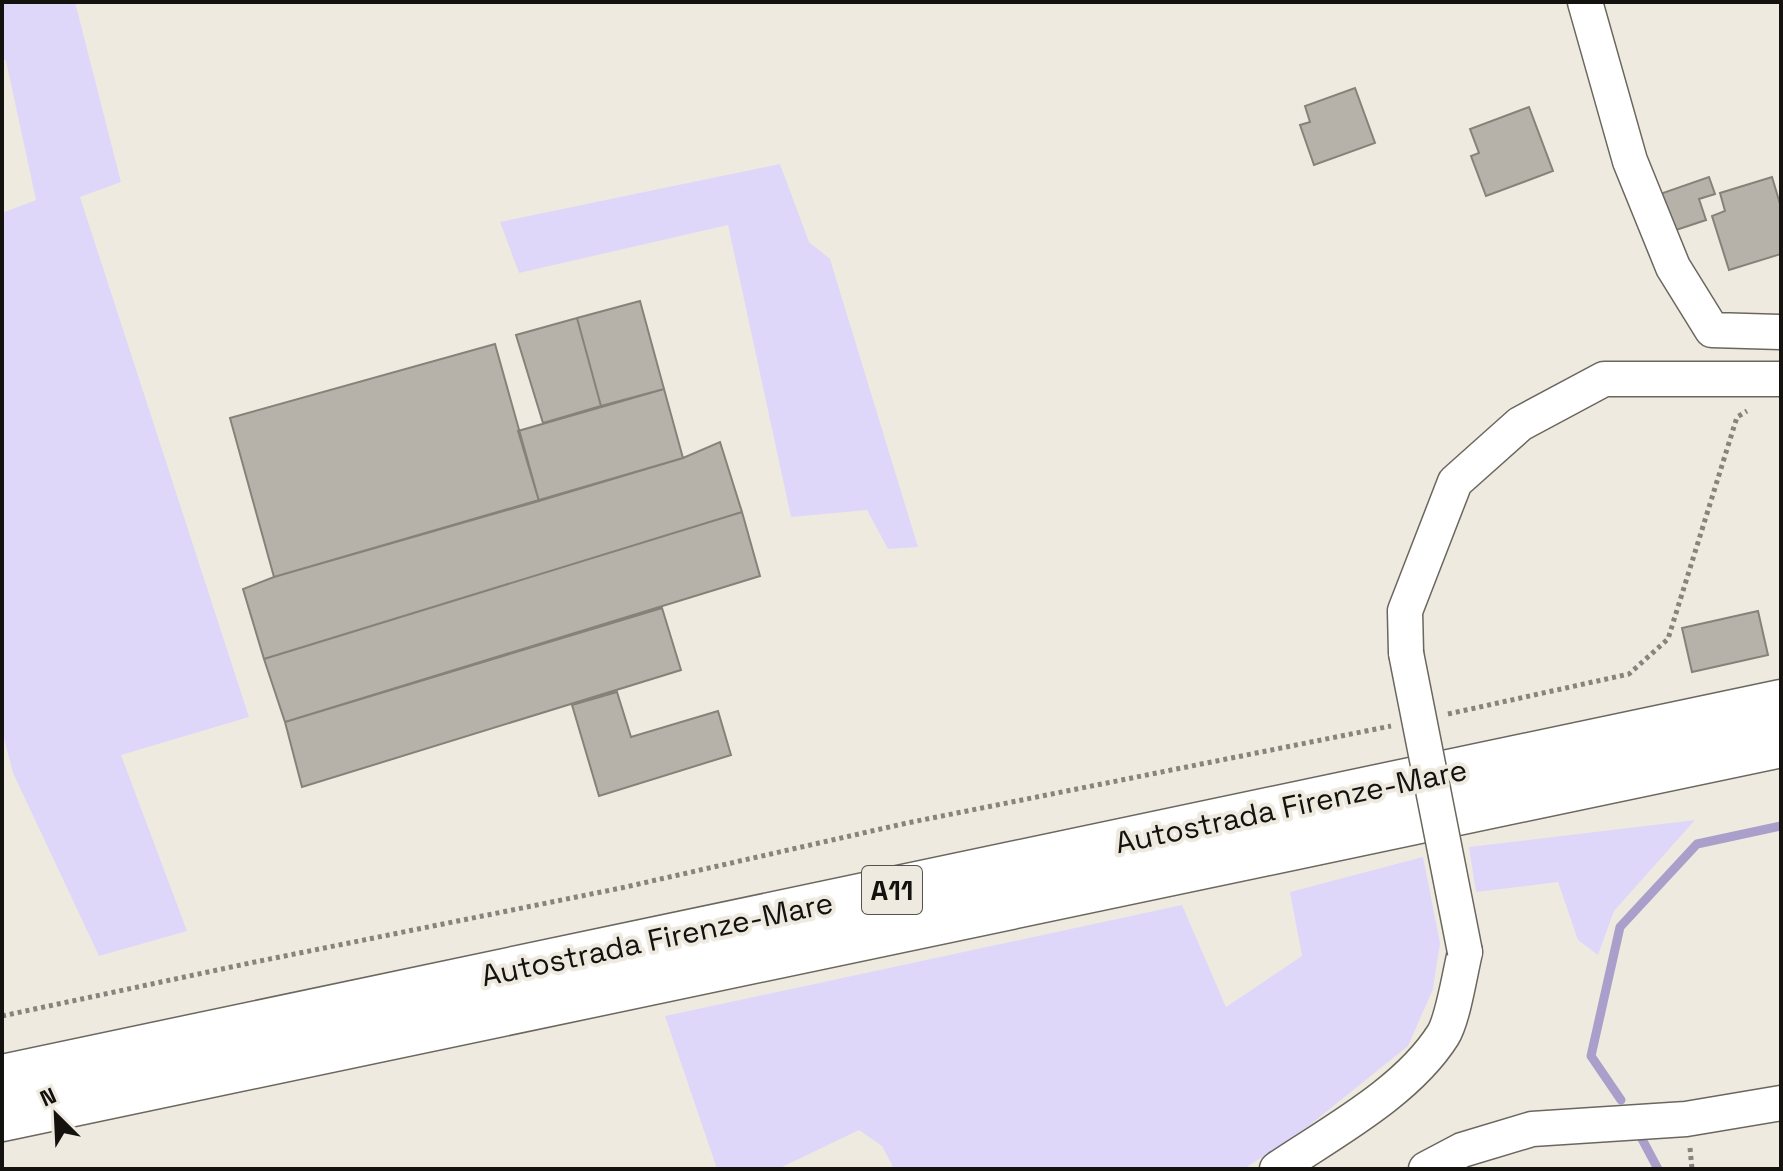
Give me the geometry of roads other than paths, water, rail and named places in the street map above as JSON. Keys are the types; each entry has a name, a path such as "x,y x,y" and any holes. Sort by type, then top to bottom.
{"highway":[{"name":"Autostrada Firenze-Mare","path":"2,1077 1781,702"},
{"name":"Autostrada Firenze-Mare","path":"2,1119 1781,745"}],"street":[{"path":"1585,2 1630,161 1673,267 1712,330 1781,332"},
{"path":"1277,1169 1376,1102 1421,1062 1445,1032 1465,952 1406,653 1405,611 1455,482 1520,424 1604,379 1781,379"},
{"path":"1426,1169 1462,1150 1532,1129 1686,1119 1781,1103"}],"waterway":[{"path":"1621,1100 1591,1056 1620,927 1697,844 1781,826"},
{"path":"1642,1139 1658,1169"}]}
